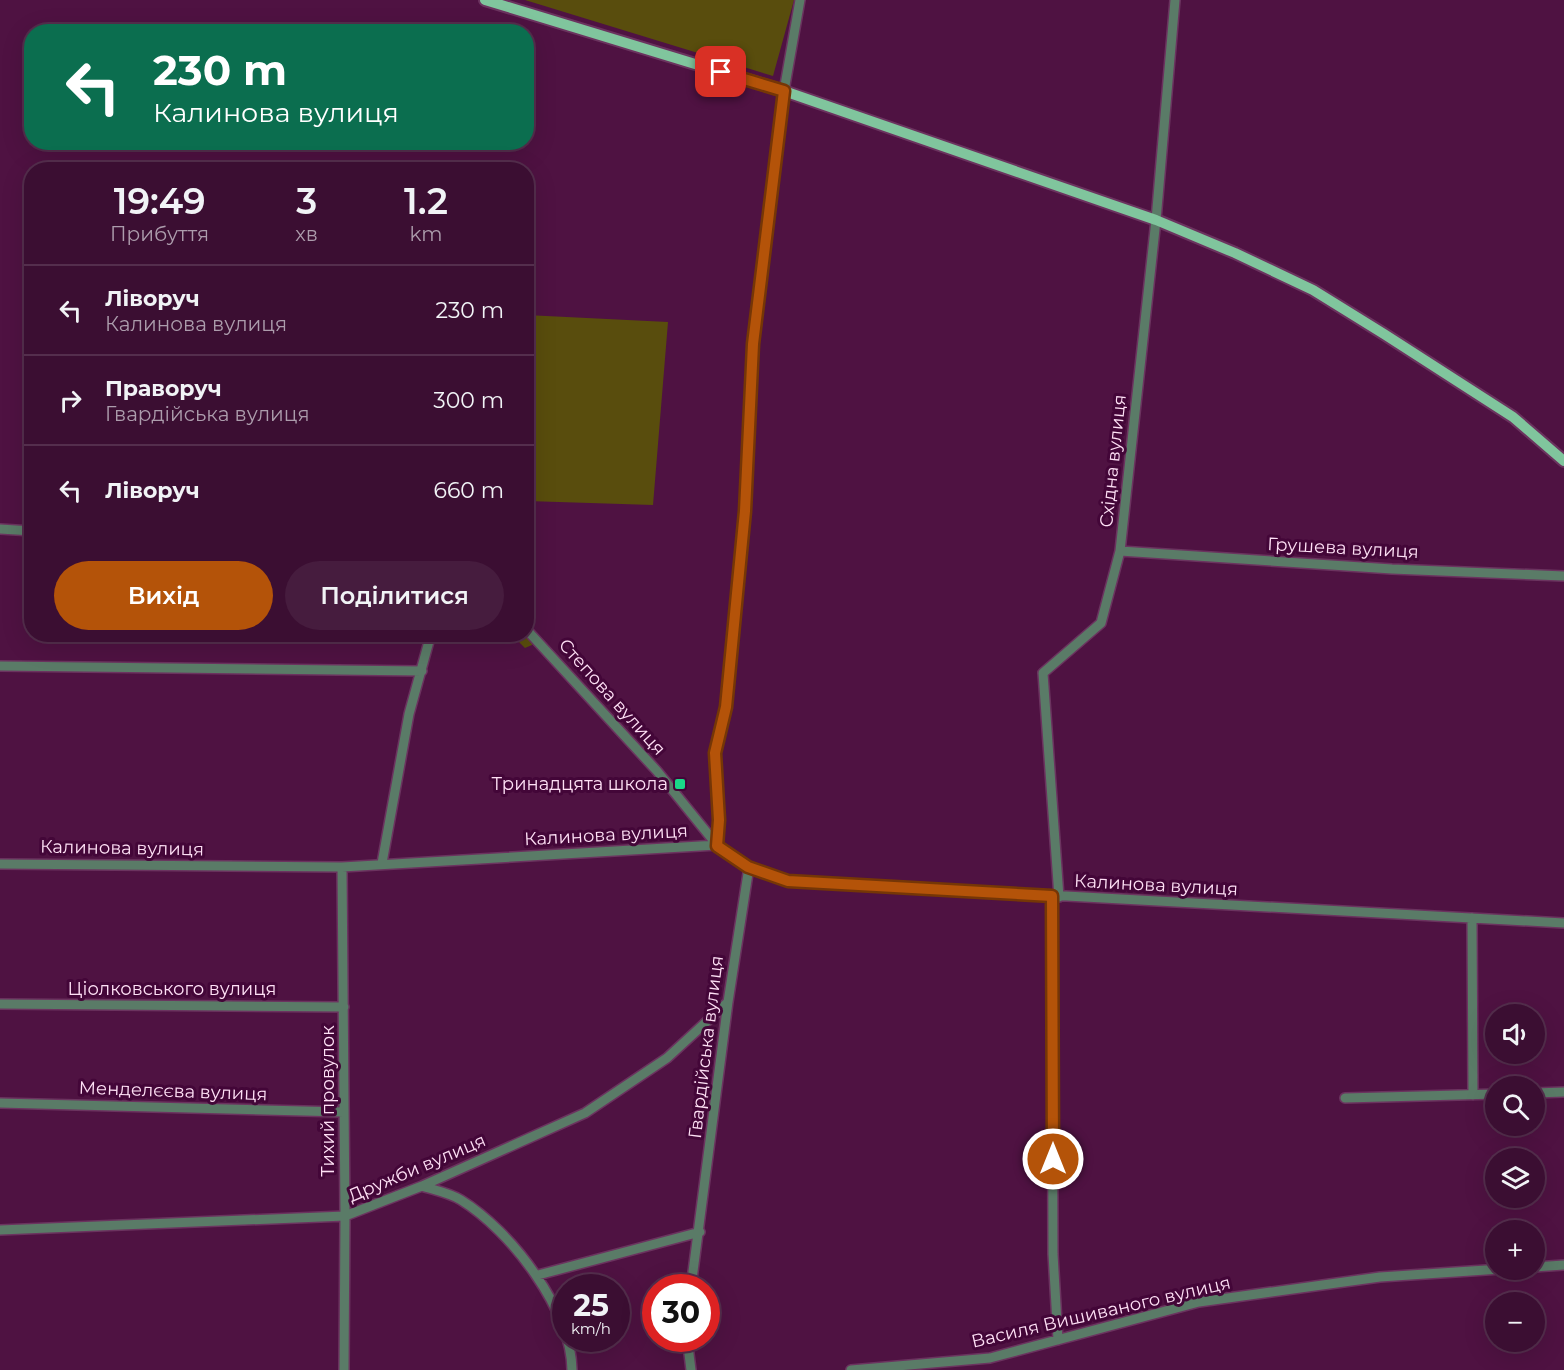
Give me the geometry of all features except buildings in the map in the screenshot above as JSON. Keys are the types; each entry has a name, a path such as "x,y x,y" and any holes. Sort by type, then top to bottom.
{"main road":[{"path":"485,0 784,91 1156,220 1235,253 1313,290 1513,417 1564,461"}],"street":[{"path":"717,846 719,820 715,753 726,707 745,511 753,344 784,91 800,0"},
{"name":"Східна вулиця","path":"1058,1340 1053,1254 1056,896 1043,673 1101,623 1120,551 1156,220 1175,0"},
{"path":"0,529 24,530"},
{"name":"Грушева вулиця","path":"1120,551 1392,569 1564,576"},
{"name":"Степова вулиця","path":"534,637 657,771 717,846"},
{"path":"382,863 409,714 429,642"},
{"path":"0,666 422,671"},
{"name":"Калинова вулиця","path":"0,864 342,867 717,846 748,867 788,881 1564,923"},
{"name":"Тихий провулок","path":"342,867 344,1370"},
{"name":"Гвардійська вулиця","path":"694,1274 728,1002 748,867"},
{"path":"1472,918 1473,1095"},
{"name":"Дружби вулиця","path":"0,1230 345,1216 422,1186 585,1113 667,1058 728,1002"},
{"name":"Ціолковського вулиця","path":"0,1004 344,1007"},
{"path":"1545,1093 1564,1092"},
{"path":"1345,1098 1485,1094"},
{"name":"Менделєєва вулиця","path":"0,1103 344,1112"},
{"path":"422,1186 459,1198 492,1222 538,1275 563,1329 572,1370"},
{"path":"538,1275 700,1232"},
{"path":"1545,1266 1564,1265"},
{"name":"Василя Вишиваного вулиця","path":"851,1370 990,1358 1199,1302 1380,1277 1485,1270"},
{"path":"689,1352 691,1370"}],"shaded area":[{"path":"525,0 794,0 773,76"},
{"path":"534,315 668,322 653,505 534,501"},
{"path":"519,642 532,642 532,645 525,648"}],"place":[{"name":"Тринадцята школа","path":"680,784"}],"route":[{"path":"721,72 784,91 753,344 745,511 726,707 715,753 719,820 717,846 748,867 788,881 1052,896 1053,1159"}]}
